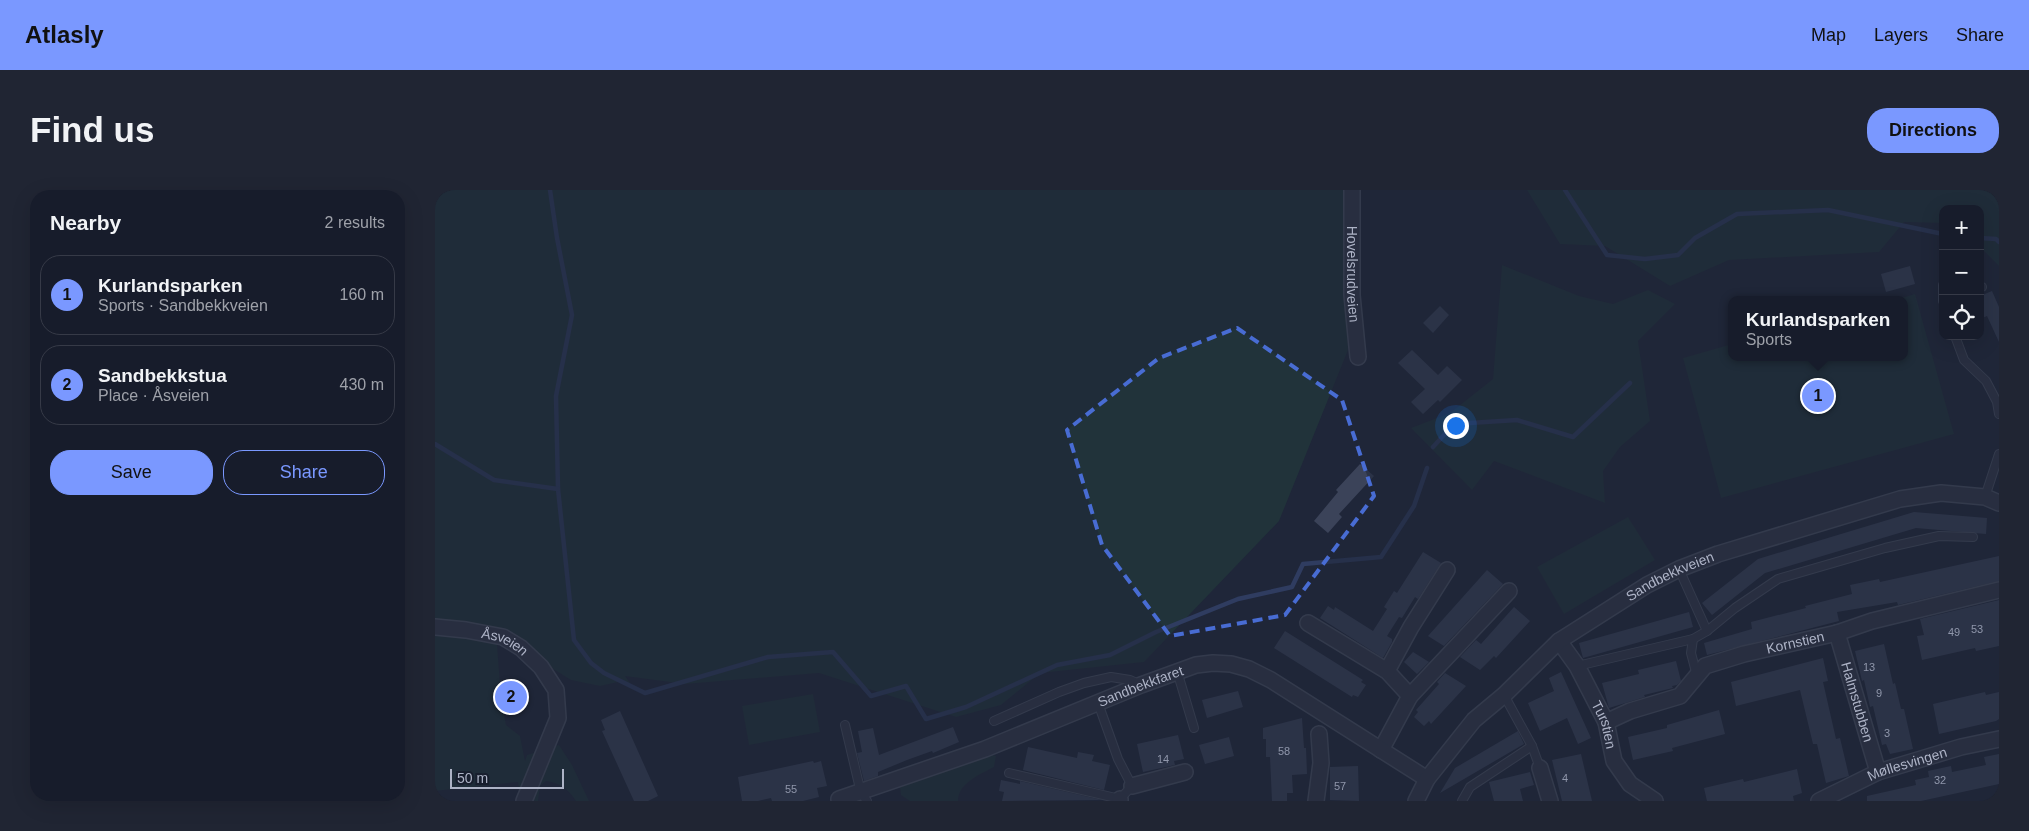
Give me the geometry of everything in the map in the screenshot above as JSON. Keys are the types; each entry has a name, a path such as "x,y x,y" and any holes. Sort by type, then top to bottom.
{"street":[{"name":"Hovelsrudveien","path":"1352,190 1352,295 1357,357"},
{"name":"Sandbekkveien","path":"1416,801 1427,779 1474,720 1505,695 1559,641 1647,585 1679,569 1719,554 1900,499 1941,493 1992,500"},
{"path":"1387,671 1411,627 1447,570"},
{"name":"Kornstien","path":"1606,722 1630,711 1680,696 1705,666 1744,654 1837,633 1872,620 1999,590"},
{"path":"1381,750 1410,696 1509,591"},
{"path":"1308,623 1387,671 1410,696"},
{"name":"Åsveien","path":"435,627 503,637 521,648 541,667 556,690 558,718 524,801"},
{"name":"Halmstubben","path":"1837,633 1878,772"},
{"name":"Turstien","path":"1559,641 1577,666 1606,722 1614,761 1631,784 1655,801"},
{"name":"Sandbekkfaret","path":"839,799 864,797 1177,671 1213,663 1231,664 1249,669 1308,702 1427,779"},
{"path":"1316,801 1321,763 1319,734"},
{"name":"Møllesvingen","path":"1819,801 1878,772 1961,747 1999,739"},
{"path":"1540,768 1550,801"},
{"path":"1132,786 1185,772"}],"lane":[{"path":"1956,340 1964,360 1986,381 1997,402 1999,414"},
{"path":"1992,500 1999,454"},
{"path":"1577,666 1693,638 1707,631 1735,608 1778,579 1885,548 1939,536 1973,538"},
{"path":"1679,569 1707,631"},
{"path":"1693,638 1691,653 1697,676"},
{"path":"1177,671 1194,728"},
{"path":"994,721 1059,692 1085,683 1111,677 1131,680 1141,685"},
{"path":"1505,695 1532,746 1540,768"},
{"path":"1009,772 1120,800 1132,786 1118,758 1098,703"},
{"path":"845,725 864,797"},
{"path":"1462,801 1470,787 1532,746"}],"highlighted area":[{"path":"1237,328 1342,400 1374,496 1285,615 1170,636 1102,545 1067,430 1159,358"}],"shaded area":[{"path":"435,190 1345,190 1348,350 1279,521 1144,662 1040,673 1001,705 956,717 819,673 685,684 625,676 632,686 618,682 600,686 571,680 537,659 503,642 497,644 501,698 506,725 520,736 525,761 527,755 559,745 572,765 589,801 576,801 563,787 546,781 540,786 538,801 521,801 518,782 435,791"},
{"path":"1527,190 1999,190 1999,266 1984,251 1984,205 1939,205 1939,223 1904,222 1879,252 1729,260 1670,286 1605,246 1560,244"},
{"path":"1502,265 1579,296 1613,304 1648,290 1675,304 1638,341 1650,421 1620,447 1603,471 1605,503 1494,461 1472,490 1411,428 1450,413 1493,379"},
{"path":"1915,294 1954,434 1721,498 1683,358 1728,345 1728,361 1908,361 1908,296"},
{"path":"1628,517 1655,560 1564,614 1537,567"},
{"path":"813,694 820,732 749,745 742,706"},
{"path":"989,754 996,756 994,767 966,784 959,795 958,801 910,801 901,795 900,787"}],"building":[{"path":"1910,266 1915,284 1886,292 1881,274"},
{"path":"1992,291 1999,307 1999,342 1987,316 1984,317 1984,294"},
{"path":"1440,306 1449,315 1433,333 1423,323"},
{"path":"1412,350 1438,375 1447,366 1462,380 1440,402 1438,400 1423,414 1411,402 1425,389 1398,363"},
{"path":"1360,464 1374,476 1339,514 1342,517 1328,533 1314,521 1338,492 1336,490"},
{"path":"1914,512 1987,518 1986,534 1916,528 1765,573 1712,615 1702,603 1758,559"},
{"path":"1423,552 1441,563 1418,599 1415,597 1402,618 1399,617 1387,636 1392,639 1392,642 1383,658 1320,618 1328,606 1334,610 1335,607 1373,631 1387,609 1384,607 1394,591 1397,593"},
{"path":"1999,556 1999,581 1898,605 1897,602 1837,612 1839,621 1707,655 1704,643 1752,629 1751,622 1852,594 1850,585 1879,579 1880,582"},
{"path":"1487,570 1503,584 1444,646 1428,636"},
{"path":"1999,600 1999,646 1976,651 1975,648 1922,660 1917,636 1924,635 1920,619"},
{"path":"1514,607 1530,621 1496,658 1494,656 1480,670 1460,657 1476,640 1481,644"},
{"path":"1689,612 1693,627 1583,658 1579,643"},
{"path":"1285,631 1363,680 1361,682 1366,685 1358,697 1353,695 1352,697 1274,648"},
{"path":"1884,644 1893,684 1895,683 1901,709 1904,709 1913,749 1890,754 1886,744 1882,745 1873,706 1870,707 1855,651"},
{"path":"1413,652 1429,662 1417,674 1404,662"},
{"path":"1823,658 1828,681 1823,682 1836,739 1840,738 1849,776 1826,783 1817,744 1813,744 1800,690 1736,706 1731,682"},
{"path":"1676,661 1681,681 1677,685 1672,686 1673,688 1644,695 1645,697 1609,708 1602,683 1639,674 1638,670"},
{"path":"1561,672 1591,738 1578,744 1567,718 1540,731 1528,703 1554,691 1549,678"},
{"path":"1445,673 1466,686 1431,724 1429,721 1424,726 1414,717 1418,712 1416,710 1439,684 1437,682"},
{"path":"500,683 525,687 521,711 497,708"},
{"path":"1238,691 1243,707 1207,718 1202,700"},
{"path":"1985,692 1986,695 1999,692 1999,719 1939,734 1933,704"},
{"path":"1719,710 1725,734 1672,748 1673,751 1633,760 1628,737 1667,728 1667,725"},
{"path":"620,711 658,796 648,801 634,801 602,731 605,730 601,720"},
{"path":"1302,718 1307,774 1292,775 1293,793 1287,793 1287,801 1272,801 1270,757 1266,757 1266,739 1263,739 1263,728"},
{"path":"953,727 959,742 933,753 932,751 907,760 878,772 878,776 864,781 857,753 862,752 858,731 873,728 879,755"},
{"path":"1518,731 1524,744 1440,793 1455,768"},
{"path":"1178,735 1184,759 1174,761 1175,765 1143,772 1137,744"},
{"path":"1229,737 1234,756 1205,764 1199,745"},
{"path":"1028,747 1077,758 1078,752 1094,755 1092,761 1110,765 1104,790 1023,770"},
{"path":"1581,754 1592,801 1562,801 1552,760"},
{"path":"1999,754 1999,784 1921,801 1867,801 1867,796 1916,785 1915,780 1929,777 1928,771 1951,766 1952,772 1986,765 1984,757"},
{"path":"813,761 814,763 821,761 827,786 817,788 819,797 803,801 772,801 771,798 758,801 742,801 738,777"},
{"path":"1358,766 1359,801 1330,800 1330,767"},
{"path":"1797,769 1802,793 1793,796 1794,801 1707,801 1704,788 1743,779 1744,782"},
{"path":"1530,772 1534,785 1520,789 1523,801 1494,801 1489,782"},
{"path":"1001,780 1020,784 1020,781 1102,800 1002,801 1004,792 999,791"}],"waterway":[{"path":"550,190 572,315 556,396 558,489 574,640 591,663 604,673 645,693 768,657 833,652 871,696 906,686 926,719 966,707 1057,665 1110,655 1156,632 1238,599 1292,587 1303,564 1381,557 1414,506 1427,468"},
{"path":"1565,190 1607,255 1645,259 1678,255 1695,238 1737,214 1828,210 1939,233"},
{"path":"1984,238 1996,239 1999,242"},
{"path":"1433,447 1454,424 1517,420 1573,437 1630,383"},
{"path":"435,444 494,480 558,489"}],"place":[{"name":"Kurlandsparken","path":"1818,396"},
{"name":"Sandbekkstua","path":"511,697"}]}
